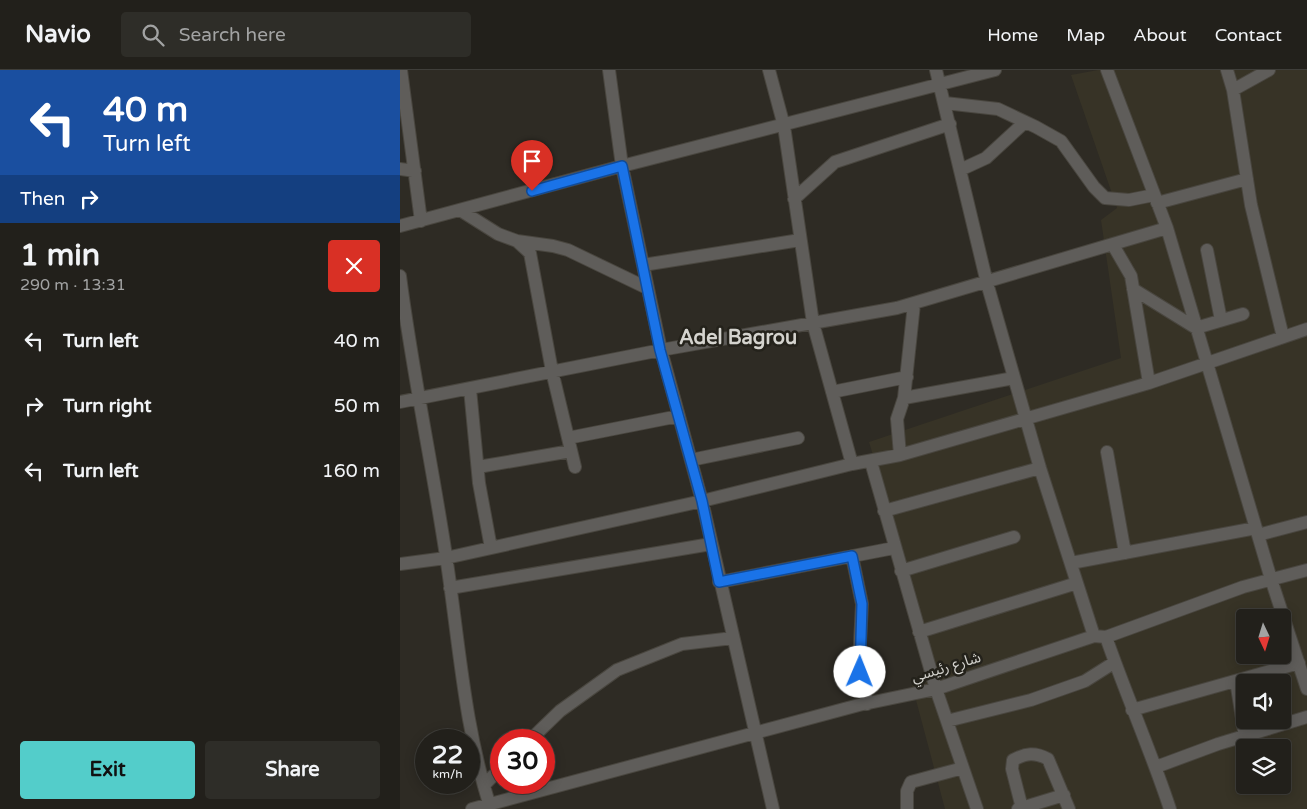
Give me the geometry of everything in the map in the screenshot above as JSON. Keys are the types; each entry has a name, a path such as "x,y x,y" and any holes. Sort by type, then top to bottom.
{"street":[{"path":"402,70 421,221"},
{"path":"609,70 622,166 660,350 702,501 719,582 773,809"},
{"path":"769,70 784,126 813,322 852,464"},
{"path":"936,70 987,283 1040,468 1077,583 1100,636 1115,662 1132,710 1156,767 1170,809"},
{"path":"400,226 622,166 784,126 995,70"},
{"path":"1107,70 1167,228 1271,579 1307,689"},
{"path":"1227,70 1233,90 1247,179 1283,337"},
{"path":"1233,90 1269,70"},
{"path":"945,103 998,110 1061,141 1094,187 1105,198 1129,200 1156,199 1247,179"},
{"path":"960,170 986,158 1025,122"},
{"path":"794,199 835,162 950,124"},
{"path":"400,169 415,171"},
{"path":"460,210 498,234 517,241 568,250 648,288"},
{"path":"400,402 660,350 914,304 1167,228"},
{"path":"643,265 800,240"},
{"path":"517,241 530,253 552,371 575,468"},
{"path":"1113,245 1130,276 1149,383"},
{"path":"1207,250 1222,320"},
{"path":"400,276 446,558 460,670 490,807"},
{"path":"1132,288 1196,328 1243,314"},
{"path":"900,456 897,419 904,398 914,304"},
{"path":"400,564 446,558 702,501 852,464 900,456 1149,383 1307,329"},
{"path":"832,392 907,377"},
{"path":"904,398 1014,378"},
{"path":"470,389 478,467 490,548"},
{"path":"478,467 679,416"},
{"path":"691,460 798,438"},
{"path":"1107,452 1125,553"},
{"path":"871,462 894,548 936,689 977,809"},
{"path":"884,511 1040,468"},
{"path":"1071,563 1307,522"},
{"path":"901,571 1014,537"},
{"path":"450,588 711,544"},
{"path":"719,582 894,548"},
{"path":"852,556 862,604 859,663 867,704"},
{"name":"شارع رئيسي","path":"472,809 490,807 755,733 867,704 936,689 1100,636 1244,586 1307,570"},
{"path":"919,632 1077,583"},
{"path":"541,729 560,711 617,670 682,644 733,638"},
{"path":"947,721 1031,700 1084,681 1115,662"},
{"path":"1260,674 1299,663"},
{"path":"1132,710 1236,681"},
{"path":"1156,767 1218,744 1307,718"},
{"path":"1244,729 1245,736"},
{"path":"1064,795 1020,808 1012,769 1013,760 1024,755 1037,753 1048,759 1064,795 1069,809"},
{"path":"907,809 907,791 911,782 963,768"},
{"path":"484,784 490,778"}],"shaded area":[{"path":"1098,70 1307,70 1307,809 945,809 912,685 938,673 869,442 1121,358 1101,220 1117,208 1071,75"}],"district":[{"name":"Adel Bagrou","path":"738,337"}],"route":[{"path":"532,191 622,166 660,350 702,501 719,582 852,556 862,604 860,672"}]}
